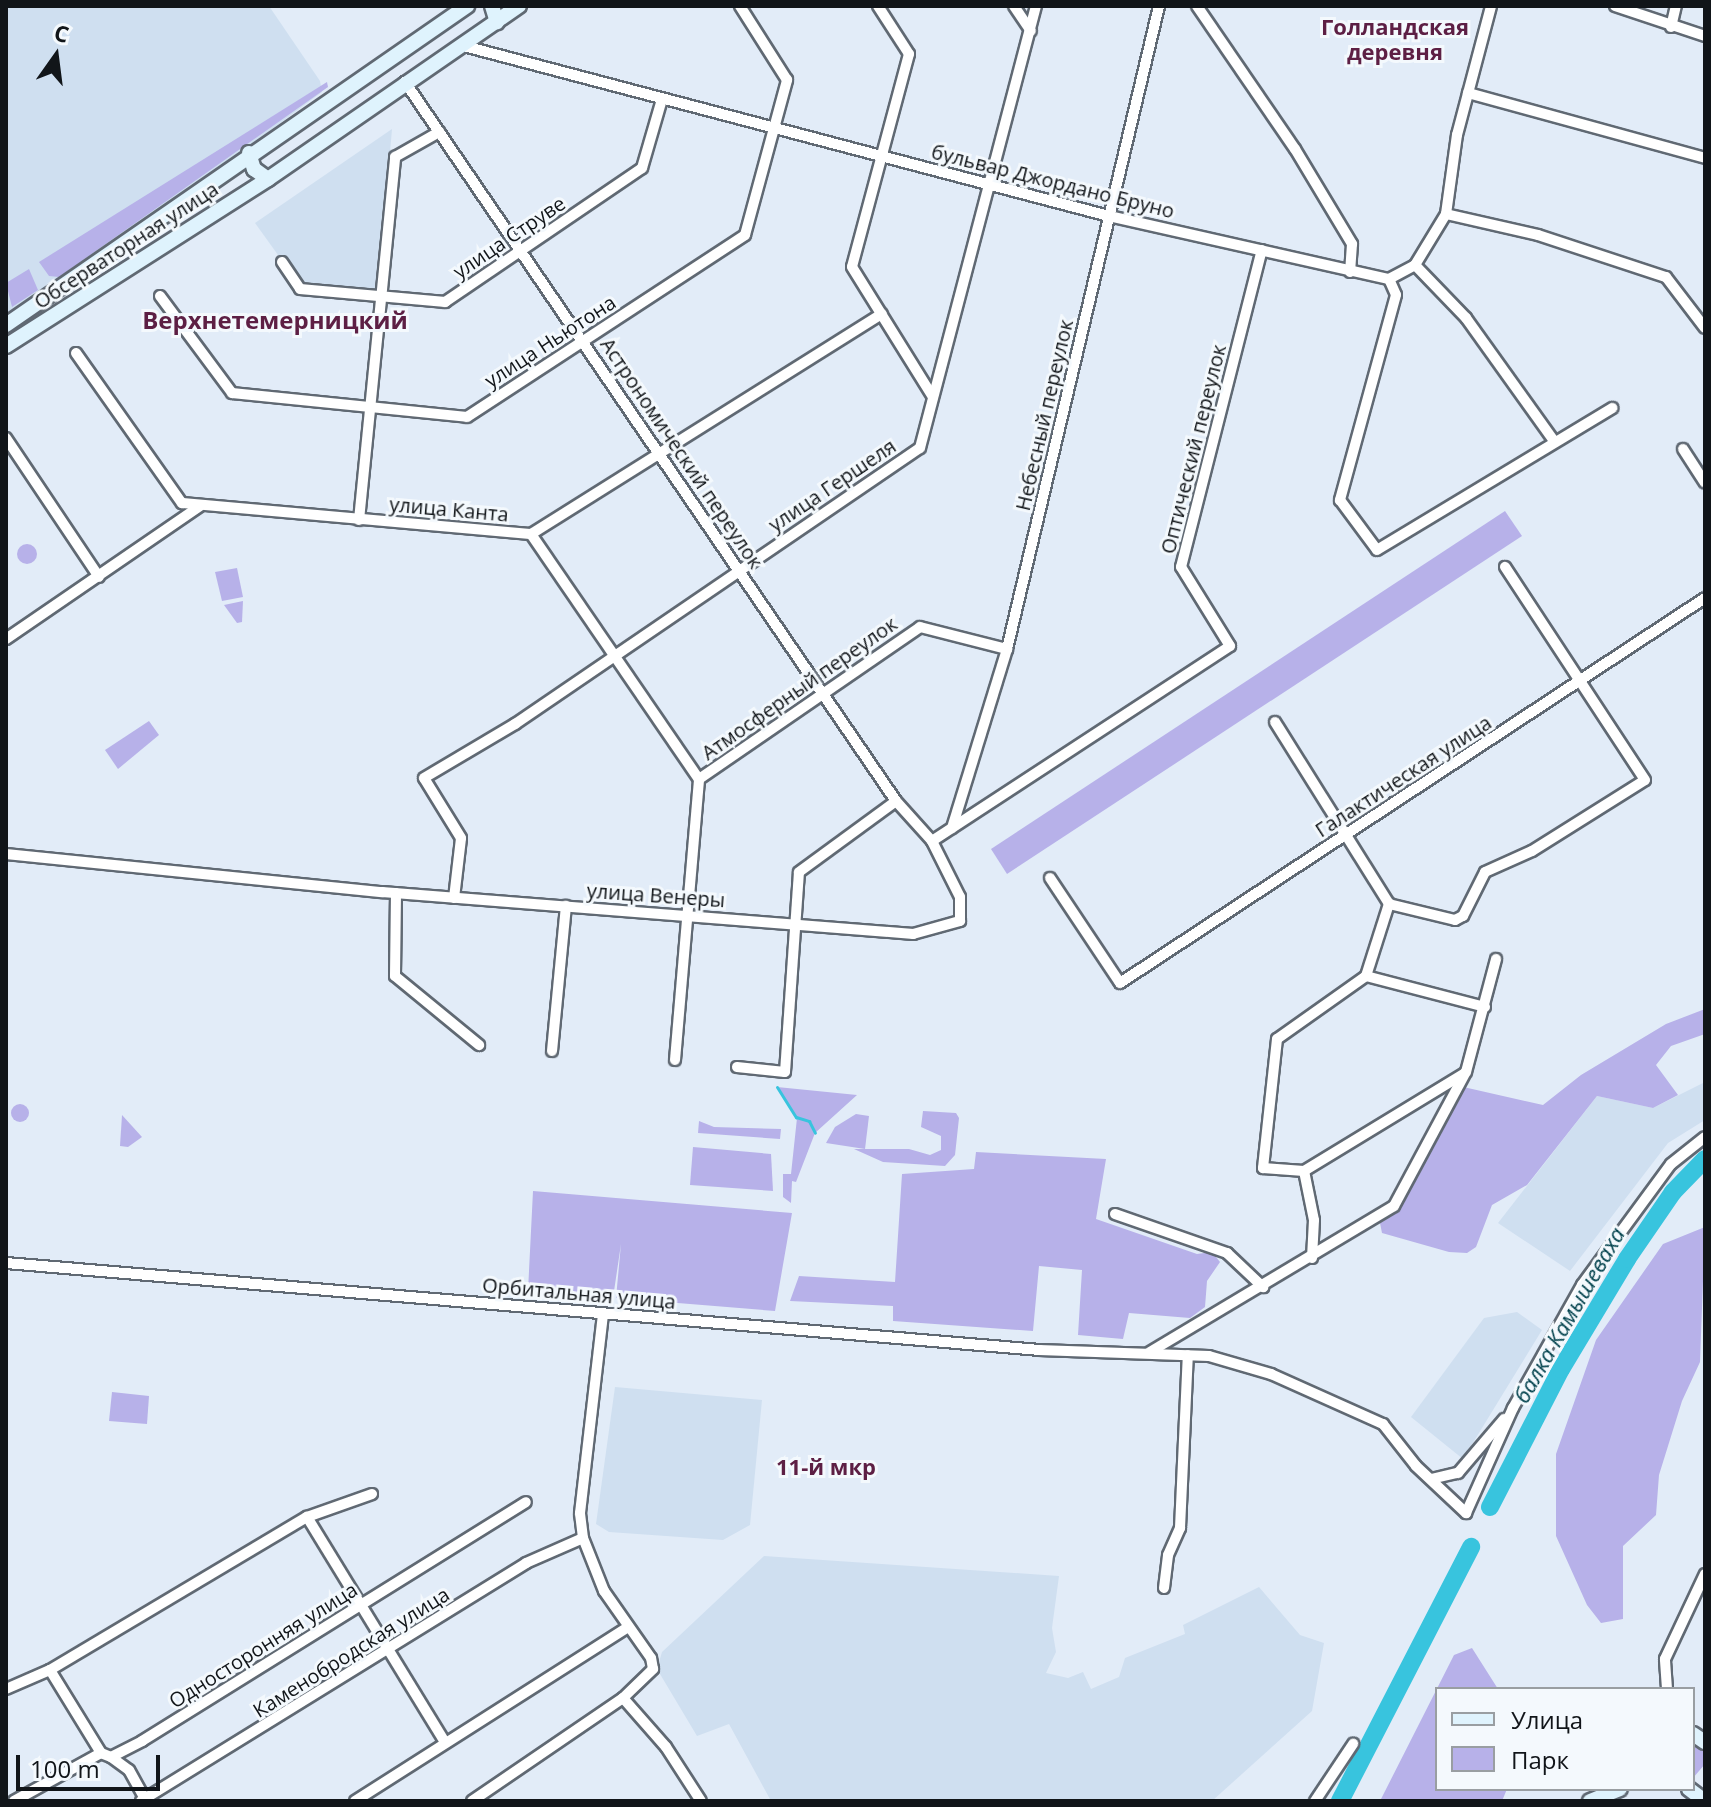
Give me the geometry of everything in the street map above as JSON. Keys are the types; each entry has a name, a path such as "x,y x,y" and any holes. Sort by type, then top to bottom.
{"main road":[{"name":"Обсерваторная улица","path":"6,325 249,153 467,6"},
{"path":"492,6 497,22"},
{"name":"Обсерваторная улица","path":"6,346 268,179 519,6"},
{"path":"249,153 254,169 268,179"},
{"path":"1590,1801 1615,1791"}],"street":[{"name":"улица Ньютона","path":"160,296 232,393 467,417 745,235 777,129 787,80 740,6"},
{"path":"878,6 909,54 884,157 852,267 933,397"},
{"path":"1014,6 1031,31"},
{"name":"улица Гершеля","path":"454,898 461,838 424,778 614,656 920,448 992,186 1036,6"},
{"name":"Небесный переулок","path":"952,828 1007,649 1159,6"},
{"path":"1197,6 1295,149 1352,244 1350,272"},
{"path":"1491,6 1468,93 1446,214 1415,265 1389,279 1396,295 1340,500 1377,550 1612,408"},
{"path":"1615,6 1705,36"},
{"path":"1671,27 1676,6"},
{"name":"бульвар Джордано Бруно","path":"464,46 1109,216 1389,279"},
{"name":"Астрономический переулок","path":"405,82 826,693 896,801 932,841 960,897 960,921 913,934"},
{"path":"1468,93 1705,158"},
{"name":"улица Струве","path":"282,262 300,289 445,302 642,168 662,99"},
{"path":"359,520 395,157 439,132"},
{"path":"1446,214 1538,235 1666,277 1705,328"},
{"name":"Оптический переулок","path":"952,828 1230,646 1181,567 1262,250"},
{"path":"1415,265 1466,318 1554,441"},
{"name":"улица Канта","path":"76,353 172,495 200,506 531,534 882,314"},
{"path":"6,438 99,577"},
{"path":"1683,449 1705,483"},
{"path":"6,639 200,506"},
{"path":"531,534 699,779"},
{"path":"1275,722 1389,904 1455,920 1463,916 1485,872 1532,851 1645,780 1505,567"},
{"name":"Галактическая улица","path":"1050,878 1120,983 1705,598"},
{"name":"Атмосферный переулок","path":"675,1060 699,779 920,627 1007,649"},
{"path":"737,1067 785,1072 797,937 792,923 799,872 896,801"},
{"path":"932,841 952,828"},
{"name":"улица Венеры","path":"6,854 396,893 913,934"},
{"path":"396,893 395,976 479,1045"},
{"path":"1389,904 1366,976 1277,1039 1263,1168 1304,1171 1466,1072"},
{"path":"552,1051 566,906"},
{"path":"1150,1352 1312,1258 1394,1206 1466,1072 1496,959"},
{"path":"1366,976 1485,1007"},
{"path":"1431,1479 1458,1473 1513,1408 1592,1271 1671,1164 1705,1137"},
{"path":"1304,1171 1314,1220 1312,1258"},
{"path":"1115,1214 1227,1253 1263,1287"},
{"name":"Орбитальная улица","path":"6,1263 1039,1350 1188,1355 1271,1374 1383,1424 1431,1479 1466,1513 1513,1408"},
{"path":"472,1801 623,1698 653,1669 651,1658 627,1628 592,1567 583,1538 580,1513 603,1314"},
{"path":"1164,1588 1168,1555 1180,1528 1188,1355"},
{"path":"6,1689 50,1670 307,1517 372,1494"},
{"name":"Односторонняя улица","path":"14,1801 106,1755 364,1605 526,1502"},
{"path":"307,1517 364,1605 445,1742"},
{"name":"Каменобродская улица","path":"142,1799 391,1650 526,1563 583,1538"},
{"path":"1667,1687 1665,1659 1705,1574"},
{"path":"355,1801 627,1628"},
{"path":"50,1670 106,1755 129,1770 142,1799"},
{"path":"623,1698 666,1747 701,1801"},
{"path":"1315,1801 1353,1744"}],"shaded area":[{"path":"6,6 269,6 320,81 322,92 125,238 6,314"},
{"path":"392,129 378,293 301,287 255,223"},
{"path":"1705,1082 1705,1120 1668,1143 1570,1271 1498,1223 1597,1096 1653,1108"},
{"path":"1517,1312 1542,1330 1463,1459 1411,1417 1484,1318"},
{"path":"615,1387 762,1400 750,1525 723,1540 609,1532 596,1524"},
{"path":"764,1556 1059,1576 1052,1628 1056,1652 1046,1673 1068,1678 1083,1672 1091,1689 1119,1677 1125,1658 1185,1634 1183,1625 1259,1587 1300,1635 1324,1643 1312,1711 1212,1801 771,1801 729,1724 697,1736 657,1669 662,1652"}],"green space":[{"path":"327,82 328,87 59,277 49,276 39,262"},
{"path":"29,269 38,290 12,307 6,283"},
{"path":"1505,511 1522,536 1007,874 991,849"},
{"path":"27,544 34,547 37,554 34,561 27,564 20,561 17,554 20,547"},
{"path":"237,568 243,597 222,601 215,572"},
{"path":"243,601 242,622 237,623 224,605"},
{"path":"149,721 159,735 118,769 105,750"},
{"path":"1705,1009 1705,1034 1671,1046 1656,1065 1678,1095 1653,1108 1597,1096 1527,1185 1492,1205 1476,1247 1467,1253 1449,1252 1382,1233 1379,1218 1394,1206 1459,1086 1543,1105 1581,1075 1666,1024"},
{"path":"777,1087 857,1095 815,1133 796,1182 792,1181 791,1203 783,1197 783,1174 791,1174 797,1118"},
{"path":"20,1104 29,1113 20,1122 11,1113"},
{"path":"923,1111 956,1113 959,1118 955,1155 945,1166 883,1162 854,1149 909,1149 930,1155 941,1150 941,1136 921,1127"},
{"path":"856,1114 869,1116 865,1149 826,1143 835,1127"},
{"path":"122,1115 142,1137 128,1147 120,1146"},
{"path":"699,1121 714,1127 781,1129 780,1139 698,1133"},
{"path":"693,1147 771,1154 773,1191 690,1185"},
{"path":"976,1152 1106,1159 1096,1219 1197,1254 1212,1252 1220,1262 1207,1281 1205,1307 1190,1318 1129,1313 1123,1339 1078,1335 1082,1270 1039,1266 1033,1331 893,1321 893,1306 790,1301 799,1276 895,1282 902,1174 974,1169"},
{"path":"533,1191 792,1213 775,1311 616,1298 621,1244 613,1298 528,1291"},
{"path":"1705,1227 1700,1362 1682,1401 1659,1475 1656,1515 1623,1546 1623,1619 1601,1623 1587,1605 1556,1536 1556,1454 1596,1340 1663,1244"},
{"path":"112,1392 149,1396 147,1424 109,1421"},
{"path":"1472,1648 1497,1687 1438,1687 1454,1655"},
{"path":"1435,1692 1435,1791 1506,1791 1502,1801 1380,1801"},
{"path":"1695,1742 1705,1749 1705,1764 1695,1776"}],"waterway":[{"path":"777,1087 796,1117 809,1121 815,1133"},
{"name":"балка Камышеваха","path":"1490,1507 1561,1369 1627,1259 1673,1192 1705,1159"},
{"name":"балка Камышеваха","path":"1340,1801 1471,1547"}],"district":[{"name":"Голландская деревня","path":"1395,38"},
{"name":"Верхнетемерницкий","path":"275,320"},
{"name":"11-й мкр","path":"826,1467"}]}
